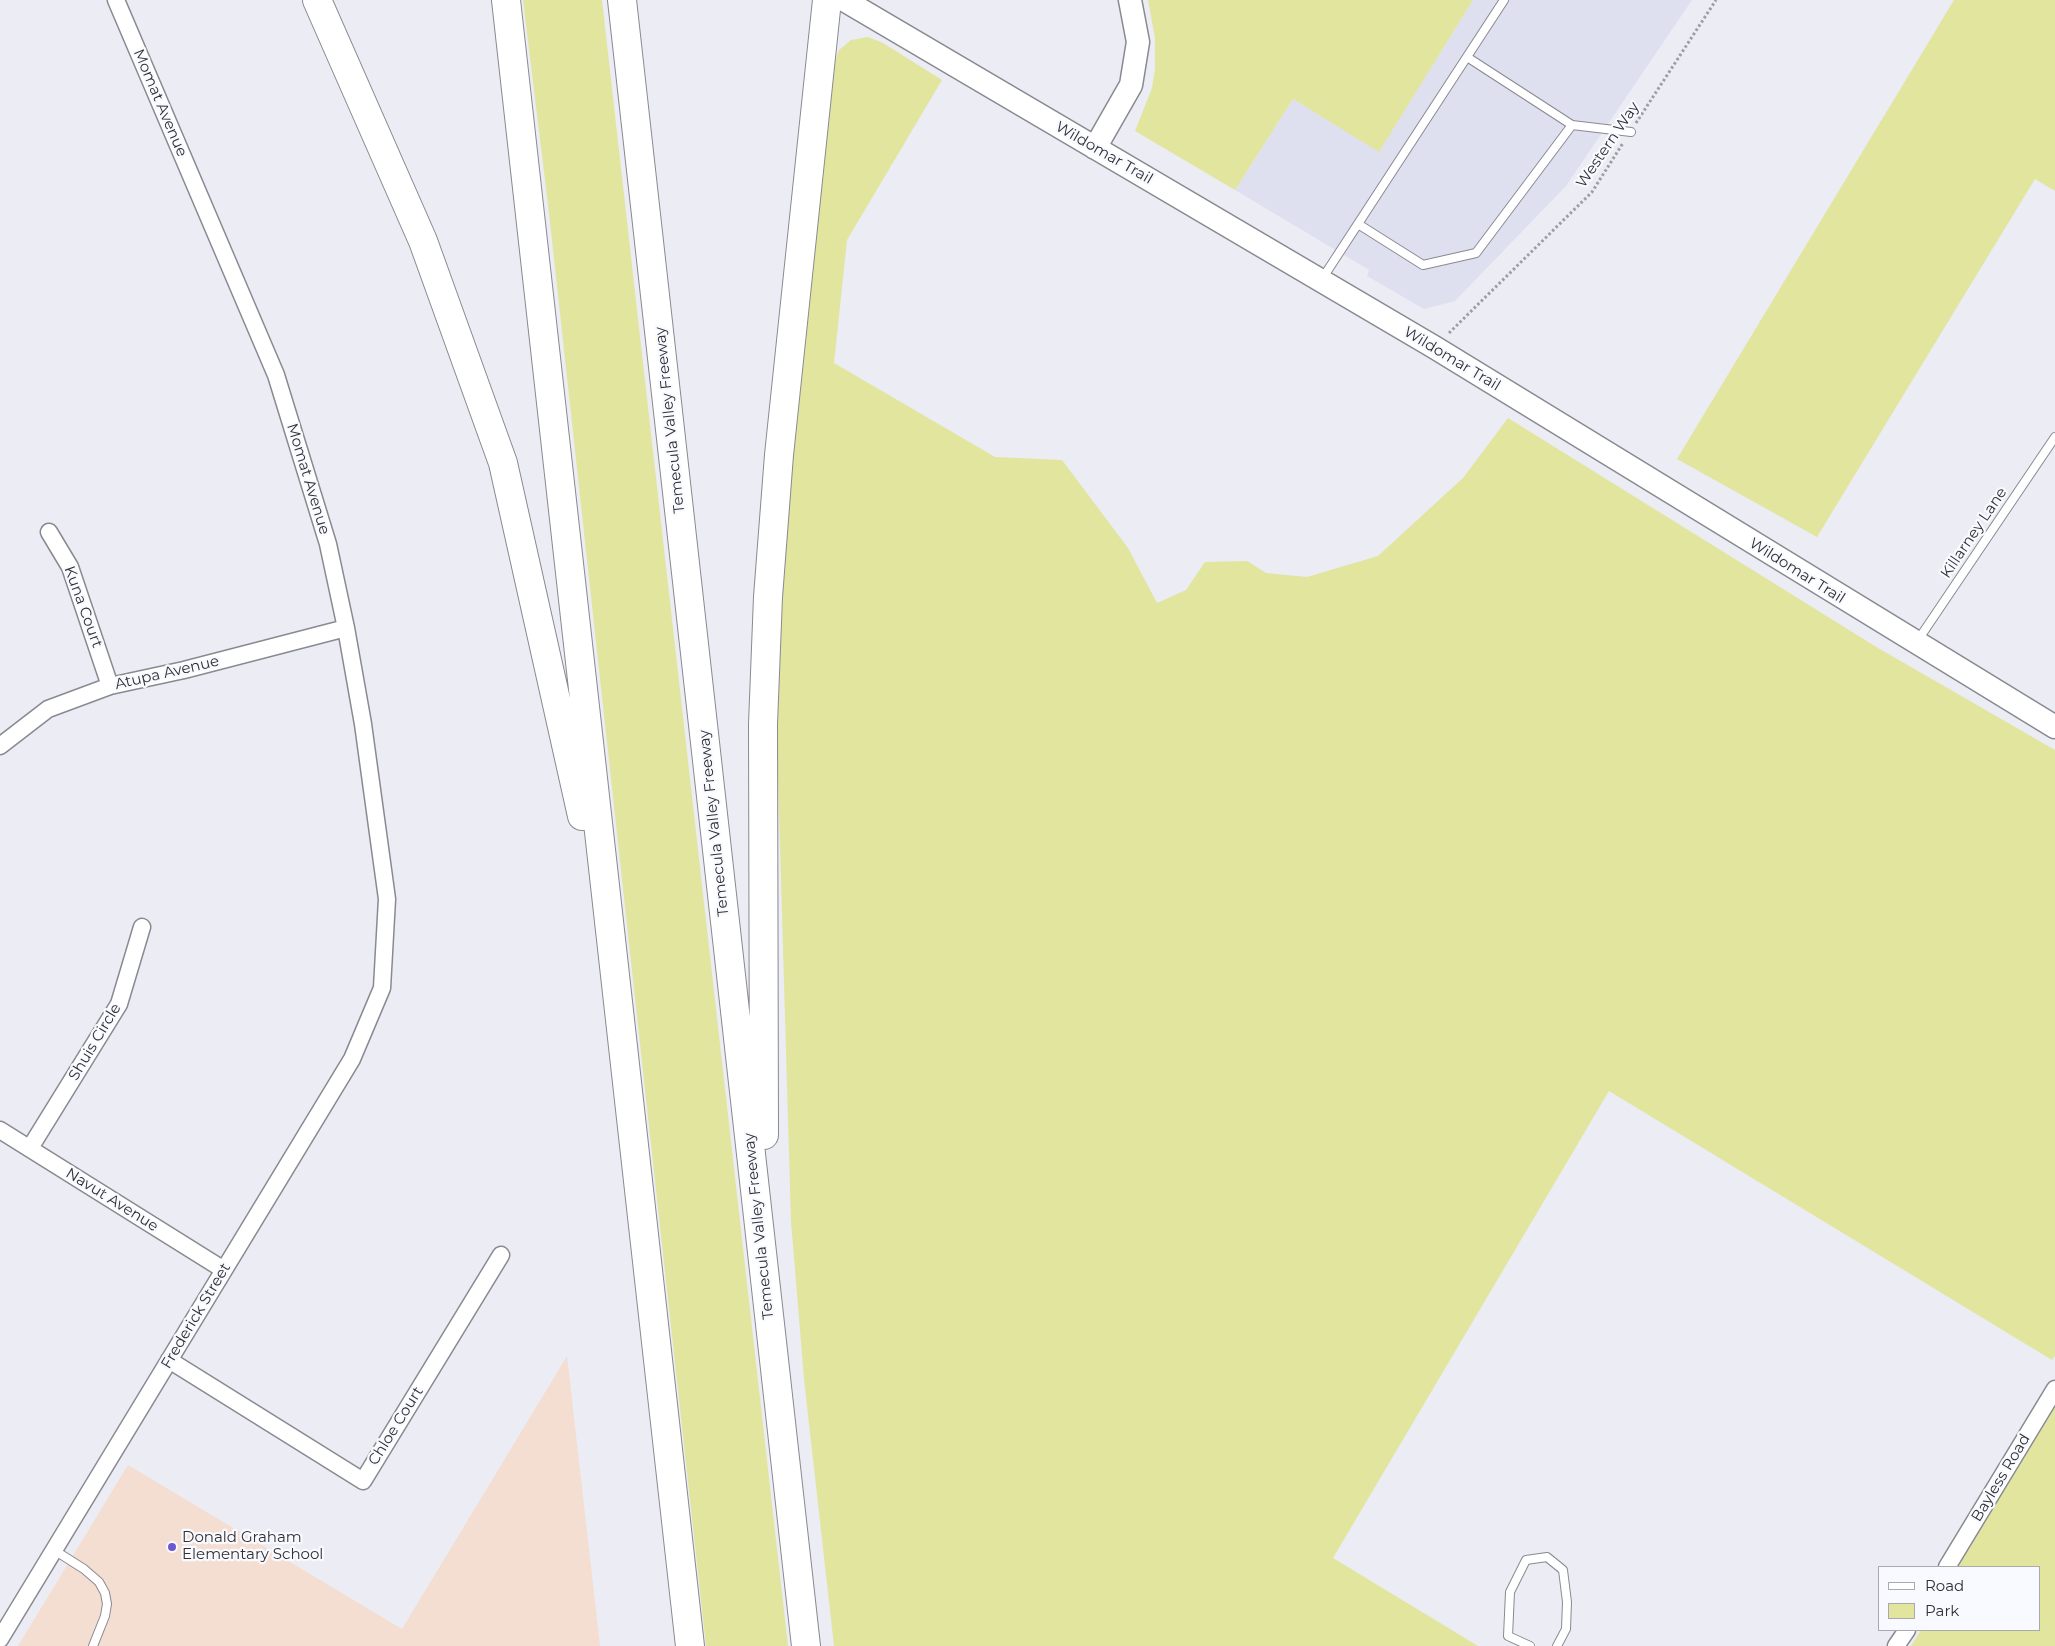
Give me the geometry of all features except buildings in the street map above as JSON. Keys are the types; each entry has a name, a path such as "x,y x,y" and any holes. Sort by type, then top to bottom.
{"highway":[{"path":"317,0 423,241 503,463 610,944"},
{"path":"506,0 610,944 690,1646"},
{"name":"Temecula Valley Freeway","path":"622,0 806,1646"},
{"path":"765,1278 763,724 768,597 779,455 827,0"}],"main road":[{"name":"Wildomar Trail","path":"844,0 1434,347 2055,727"},
{"path":"1095,148 1131,86 1138,42 1130,0"}],"street":[{"name":"Momat Avenue","path":"116,0 276,374 328,544 346,628 363,724 387,898 382,988"},
{"name":"Kuna Court","path":"49,532 70,567 110,686"},
{"name":"Atupa Avenue","path":"0,746 48,709 110,686 184,670 346,628"},
{"name":"Shuis Circle","path":"30,1148 119,1004 142,927"},
{"name":"Frederick Street","path":"0,1639 352,1059 382,988"},
{"name":"Navut Avenue","path":"0,1130 224,1270"},
{"name":"Chloe Court","path":"169,1360 363,1480 501,1255"},
{"name":"Bayless Road","path":"1948,1566 2055,1389"},
{"path":"1896,1646 1905,1631"}],"lane":[{"path":"1320,280 1504,0"},
{"path":"1467,57 1572,125 1631,132"},
{"path":"1358,224 1423,265 1476,253 1572,125"},
{"name":"Killarney Lane","path":"1915,643 2055,437"},
{"path":"54,1550 84,1569 99,1582 105,1593 107,1604 105,1616 93,1646"},
{"path":"1530,1646 1508,1636 1510,1592 1526,1560 1547,1558 1562,1570 1567,1602 1566,1629 1557,1646"}],"path":[{"name":"Western Way","path":"1434,347 1592,192 1716,0"}],"shaded area":[{"path":"1473,0 1692,0 1566,186 1455,301 1424,309 1367,276 1369,270 1235,190 1293,99 1379,151"},
{"name":"Donald Graham Elementary School","path":"567,1356 600,1646 18,1646 128,1465 402,1629"}],"green space":[{"path":"523,0 602,0 788,1646 706,1646 549,213"},
{"path":"1148,0 1473,0 1379,152 1293,99 1235,190 1135,131 1152,88 1155,69 1155,38"},
{"path":"1954,0 2055,0 2055,191 2035,179 1817,537 1677,459"},
{"path":"868,37 883,43 942,80 847,240 834,363 995,457 1062,460 1128,548 1157,603 1186,590 1205,562 1247,561 1266,573 1307,577 1378,556 1463,478 1508,418 1878,648 2055,750 2055,1356 2052,1360 1609,1091 1333,1558 1478,1646 834,1646 804,1379 791,1221 777,743 780,616 786,533 831,72 839,50 851,40"},
{"path":"2055,1407 2055,1646 1911,1646 1920,1631 2040,1631 2040,1566 1959,1566"}],"place":[{"name":"Donald Graham Elementary School","path":"172,1547"}]}
